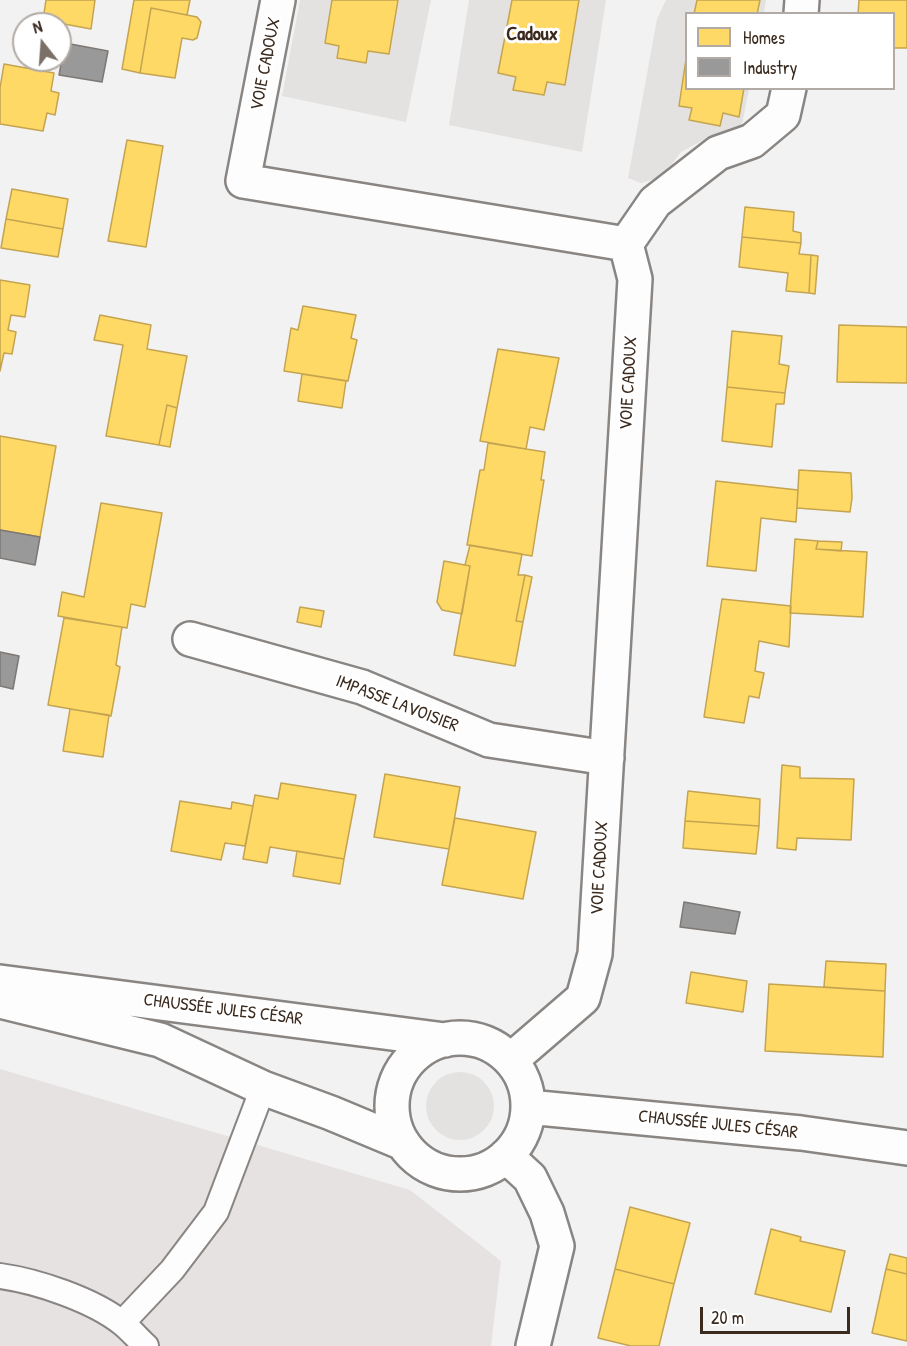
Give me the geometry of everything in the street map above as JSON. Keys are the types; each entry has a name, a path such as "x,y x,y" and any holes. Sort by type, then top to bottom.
{"street":[{"name":"VOIE CADOUX","path":"278,0 243,181 626,244 635,279 595,954 583,998 511,1060"},
{"path":"626,244 655,202 718,153 752,141 783,116 789,90"},
{"name":"IMPASSE LAVOISIER","path":"190,639 362,687 489,740 607,758"},
{"name":"CHAUSSÉE JULES CÉSAR","path":"0,982 446,1040"},
{"name":"CHAUSSÉE JULES CÉSAR","path":"0,1001 160,1040 263,1088 403,1143"},
{"path":"470,1038 485,1042 511,1060 524,1082 528,1107 525,1125 518,1142 506,1156 495,1165 481,1171 459,1174 437,1170 418,1160 403,1143 394,1123 392,1101 397,1080 409,1061 426,1047 446,1040 470,1038"},
{"name":"CHAUSSÉE JULES CÉSAR","path":"528,1107 801,1133 907,1148"},
{"path":"506,1156 530,1178 547,1213 557,1246 533,1346"}],"lane":[{"path":"122,1323 172,1270 216,1212 263,1088"},
{"path":"0,1276 19,1279 91,1304 122,1323 146,1346"}],"shaded area":[{"path":"300,0 431,0 406,122 282,96"},
{"path":"469,0 606,0 582,152 449,125"},
{"path":"666,0 766,0 764,12 685,12 685,90 749,90 741,130 711,136 681,152 662,177 641,183 628,178 657,19"},
{"path":"0,1069 410,1190 501,1261 491,1346 0,1346"},
{"path":"460,1072 473,1075 484,1082 491,1093 494,1106 491,1119 484,1130 473,1137 460,1140 447,1137 436,1130 429,1119 426,1106 429,1093 436,1082 447,1075"}],"building: Homes":[{"path":"46,0 95,0 91,29 72,25 72,12 44,12"},
{"path":"134,0 190,0 187,15 151,8 140,73 122,69"},
{"path":"332,0 398,0 389,54 368,51 366,63 337,58 339,46 325,43"},
{"path":"512,0 579,0 565,85 547,82 544,95 513,90 516,77 498,73"},
{"path":"697,0 760,0 757,12 694,12"},
{"path":"859,0 907,0 907,48 895,48 895,12 858,12"},
{"path":"151,8 197,17 201,22 197,38 193,40 182,38 175,78 140,73"},
{"path":"4,64 12,65 12,72 54,73 51,91 59,93 55,115 47,113 43,131 0,124 0,88"},
{"path":"685,66 685,90 744,90 739,117 723,113 720,126 689,120 692,108 679,106"},
{"path":"127,140 163,146 146,247 108,241"},
{"path":"12,189 68,199 63,229 6,219"},
{"path":"745,207 794,212 793,231 801,233 801,243 742,237"},
{"path":"6,219 63,229 58,257 1,248"},
{"path":"742,237 801,243 799,254 811,255 809,293 786,291 788,273 739,267"},
{"path":"811,255 818,256 815,294 809,293"},
{"path":"0,280 30,285 25,317 11,315 8,330 16,332 12,354 4,353 0,371"},
{"path":"303,306 356,315 351,338 357,340 348,381 284,371 291,328 298,330"},
{"path":"100,315 151,325 147,349 187,356 177,408 167,405 159,445 106,436 123,345 94,340"},
{"path":"839,325 907,327 907,383 837,382"},
{"path":"732,331 782,336 779,364 789,366 785,393 727,387"},
{"path":"498,349 559,358 544,430 530,427 526,449 480,441"},
{"path":"302,374 346,381 342,408 298,401"},
{"path":"727,387 785,393 784,404 776,404 772,447 722,441"},
{"path":"167,405 177,408 170,447 159,445"},
{"path":"0,436 56,446 40,537 0,530"},
{"path":"488,443 545,452 541,480 544,480 532,556 467,545 480,470 484,470"},
{"path":"799,470 851,473 850,512 797,508"},
{"path":"716,481 798,490 796,522 761,518 756,571 707,566"},
{"path":"101,503 162,513 145,607 131,604 127,628 58,616 62,592 84,597"},
{"path":"795,539 818,541 816,549 867,552 863,617 790,613"},
{"path":"818,541 842,542 841,551 816,549"},
{"path":"470,545 522,554 518,575 525,575 516,621 523,622 515,666 454,655 470,566 465,565"},
{"path":"444,561 470,566 462,614 442,610 437,602"},
{"path":"525,575 532,577 523,622 516,621"},
{"path":"722,599 791,606 789,647 759,641 755,671 764,673 759,698 749,696 744,723 704,717"},
{"path":"300,607 324,611 321,627 297,622"},
{"path":"64,618 122,627 116,665 120,667 111,716 48,705"},
{"path":"70,709 109,715 103,757 63,751"},
{"path":"782,765 800,767 800,778 854,779 851,840 797,838 796,850 777,848"},
{"path":"385,774 460,787 449,849 374,837"},
{"path":"281,783 356,795 344,859 270,847 267,863 243,859 255,795 278,799"},
{"path":"688,791 760,799 759,826 685,821"},
{"path":"180,801 231,809 232,802 253,806 245,846 225,843 221,860 171,851"},
{"path":"455,818 536,832 523,899 442,885"},
{"path":"685,821 759,826 756,854 683,848"},
{"path":"297,851 344,859 340,884 293,876"},
{"path":"826,961 886,964 885,991 824,987"},
{"path":"691,972 747,981 743,1012 686,1003"},
{"path":"769,984 885,991 883,1057 765,1051"},
{"path":"630,1207 690,1223 674,1284 615,1269"},
{"path":"771,1229 801,1237 800,1241 845,1251 831,1312 755,1294"},
{"path":"890,1254 907,1258 907,1274 886,1269"},
{"path":"615,1269 674,1284 659,1346 631,1346 598,1338"},
{"path":"886,1269 907,1274 907,1341 872,1333"}],"building: Industry":[{"path":"72,44 108,51 102,82 59,75 60,72 72,72"},
{"path":"0,530 40,537 35,565 0,558"},
{"path":"0,652 19,656 13,689 0,686"},
{"path":"684,902 740,912 735,934 680,927"}],"district":[{"name":"Cadoux","path":"532,35"}]}
